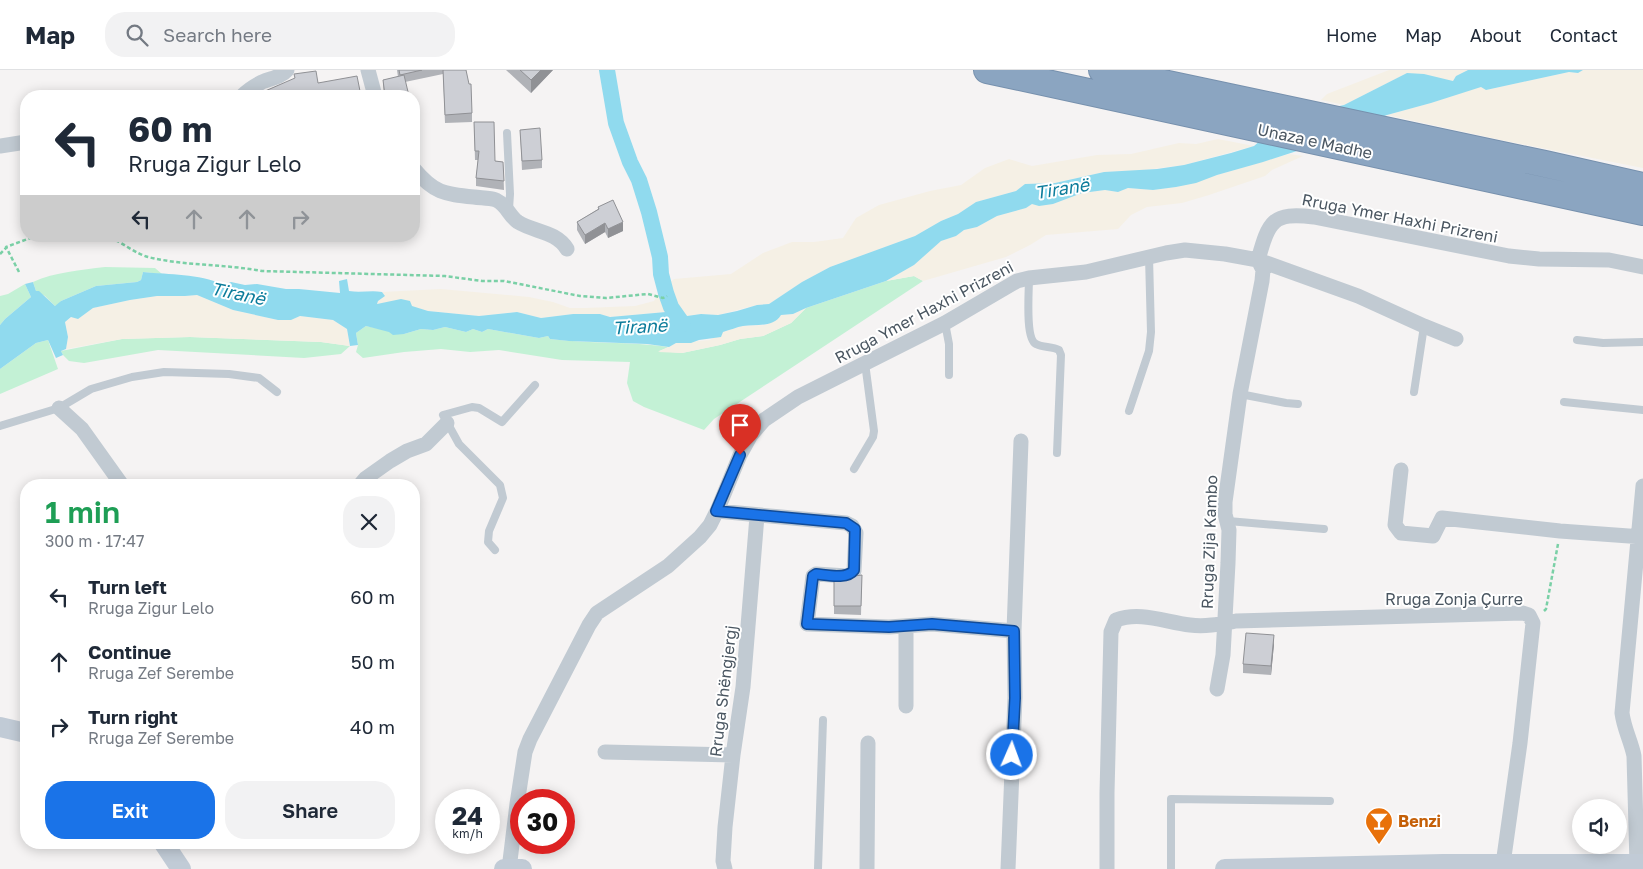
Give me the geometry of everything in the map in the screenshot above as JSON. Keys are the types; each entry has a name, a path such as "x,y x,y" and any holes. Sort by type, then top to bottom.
{"highway":[{"name":"Unaza e Madhe","path":"987,70 1254,115 1453,145 1643,186"},
{"name":"Unaza e Madhe","path":"1102,70 1410,161 1643,212"}],"main road":[{"path":"0,727 20,732"},
{"path":"168,849 181,869"},
{"path":"1225,869 1495,866 1588,867 1640,864"},
{"path":"504,869 522,869"}],"street":[{"path":"248,90 263,81 277,78 287,70"},
{"path":"368,70 374,90"},
{"path":"0,146 20,143"},
{"path":"420,175 437,191 445,194 496,200 509,209 515,220 557,238 567,249"},
{"name":"Rruga Ymer Haxhi Prizreni","path":"509,869 525,752 589,625 597,613 668,566 710,525 740,455 751,435 764,420 798,397 945,323 1002,288 1029,278 1086,272 1185,250 1258,260 1263,240 1275,221 1283,216 1294,215 1314,217 1509,256 1539,259 1609,260 1643,267"},
{"path":"1258,260 1358,296 1456,339"},
{"name":"Rruga Zija Kambo","path":"1107,869 1108,717 1112,625 1121,618 1141,617 1188,625 1208,626 1224,623 1229,530 1225,514 1225,502 1240,394 1262,281 1263,270 1258,260"},
{"path":"59,408 82,429 118,479"},
{"path":"365,479 407,451 426,444 447,423"},
{"path":"1008,869 1015,698 1014,631 1021,441"},
{"path":"1401,470 1396,525 1401,533 1433,536 1442,518 1560,531 1640,537"},
{"path":"1640,864 1634,756 1632,746 1623,727 1622,713 1640,537 1643,486"},
{"path":"716,511 846,523 855,529 854,570 847,576 816,574 813,576 807,624 889,627 932,624 1014,631"},
{"name":"Rruga Shëngjergj","path":"725,869 723,861 725,827 743,687 757,516"},
{"name":"Rruga Zonja Çurre","path":"1224,623 1236,620 1523,613 1529,615 1532,619 1527,684 1495,866"},
{"path":"1217,689 1223,656 1224,623"},
{"path":"906,626 906,706"},
{"path":"867,869 868,743"},
{"path":"605,752 733,755"}],"lane":[{"path":"507,132 509,209"},
{"path":"1129,411 1149,351 1152,332 1149,257"},
{"path":"1029,278 1029,326 1031,340 1039,345 1054,347 1059,350 1061,355 1057,453"},
{"path":"945,323 949,344 949,375"},
{"path":"1414,392 1424,326"},
{"path":"1578,340 1603,344 1643,342"},
{"path":"854,469 873,437 874,431 865,364"},
{"path":"0,426 59,408 91,389 132,376 164,372 230,374 258,378 277,392"},
{"path":"496,550 488,542 489,531 503,498 500,485 459,444 443,415 472,407 479,408 502,422 535,385"},
{"path":"1240,394 1298,404"},
{"path":"1564,402 1643,410"},
{"path":"1228,521 1324,529"},
{"path":"818,869 823,720"},
{"path":"1171,869 1171,799 1330,801"}],"path":[{"path":"0,254 6,247 20,242"},
{"path":"120,242 146,256 180,262 239,266 262,271 290,273 317,271 355,275 445,276 482,281 504,281 580,296 606,298 648,294 663,298 667,296"},
{"path":"6,247 19,272"},
{"path":"1532,619 1546,609 1560,531"}],"green space":[{"path":"105,267 155,268 162,274 143,272 141,280 137,282 96,286 61,301 55,306 45,296 36,291 33,282 77,270"},
{"path":"914,276 923,281 714,419 704,430 633,401 627,383 630,362 562,360 499,350 470,352 441,349 363,358 356,352 358,345 356,333 366,326 404,334 421,329 433,330 445,327 466,332 473,329 482,332 488,329 539,338 548,336 550,339 565,341 654,345 669,347 659,351 682,353 740,339 763,336 791,323 806,308 886,281"},
{"path":"25,284 31,297 0,325 0,296 8,294"},
{"path":"190,337 321,342 350,346 341,354 304,358 158,350 84,363 69,361 61,351 122,339"},
{"path":"48,340 58,369 0,394 0,369 36,343"}],"sand":[{"path":"1389,70 1468,70 1456,76 1453,81 1407,73 1344,105 1321,100 1327,94"},
{"path":"1583,70 1643,70 1643,168 1387,115 1431,103 1481,86 1486,90 1569,72 1578,73"},
{"path":"1218,139 1254,146 1184,165 1136,171 1104,172 1055,183 1025,184 1016,191 976,202 958,214 941,221 915,236 830,267 802,282 769,304 757,305 718,315 701,314 680,317 666,312 610,317 600,314 573,314 541,318 517,312 479,316 428,311 388,302 377,304 385,296 382,292 441,289 529,297 570,308 635,306 654,301 661,290 674,279 731,274 763,253 792,242 814,242 843,238 856,218 879,205 930,191 961,185 985,168 1009,159 1032,166 1097,155 1131,154 1179,143 1196,144"},
{"path":"1289,154 1303,156 1272,170 1265,176 1209,195 1182,203 1147,207 1131,215 1118,229 1046,235 1006,257 923,281 914,276 886,281 914,265 941,241 956,236 964,230 977,227 997,216 1026,208 1032,204 1053,204 1082,193 1105,190 1118,192 1128,188 1153,190 1176,187"},
{"path":"197,295 233,310 278,320 291,320 300,316 333,320 347,329 350,346 321,342 190,337 122,339 66,349 68,337 65,322 72,317 79,318 93,308 157,296"},
{"path":"806,308 791,323 763,336 740,339 682,353 658,352 676,343 710,340 723,332 742,326 766,325 781,315 793,314"}],"water":[{"name":"Tiranë","path":"1468,70 1583,70 1578,73 1569,72 1486,90 1481,87 1387,115 1300,147 1300,150 1196,183 1153,190 1128,188 1118,192 1105,190 1082,193 1053,204 1039,206 1032,204 1026,208 997,216 977,227 964,230 956,236 941,241 914,265 886,281 793,314 781,315 769,324 741,326 723,332 721,337 691,343 676,343 669,347 647,344 569,341 550,339 548,336 539,338 488,329 482,332 473,329 466,332 445,327 433,330 421,329 393,335 389,332 366,326 356,333 358,345 350,346 347,329 333,320 300,316 291,320 278,320 233,310 197,295 157,296 93,308 78,319 71,317 65,322 68,337 66,349 61,351 63,355 56,358 48,340 36,343 0,369 0,325 31,297 25,284 33,282 36,291 39,291 55,306 61,301 96,286 137,282 141,280 143,272 194,276 224,285 231,282 245,285 257,284 286,289 340,293 339,281 347,279 349,291 382,292 385,296 377,304 401,299 410,301 412,306 428,311 479,316 517,312 541,318 573,314 600,314 610,317 666,312 680,317 701,314 718,315 757,305 769,304 802,282 830,267 915,236 941,221 958,214 976,202 1016,191 1025,184 1055,183 1104,172 1157,169 1184,165 1231,153 1254,146 1290,117 1344,105 1407,73 1424,74 1453,81 1456,76"}],"building":[{"path":"399,70 422,70 400,75"},
{"path":"443,70 466,70 469,84 471,84 472,113 445,115"},
{"path":"520,70 541,70 531,80"},
{"path":"316,71 318,83 357,76 360,90 267,90 295,78 294,74"},
{"path":"404,75 408,90 384,90 383,80"},
{"path":"474,122 494,122 495,161 503,162 504,181 476,178 479,151 475,151"},
{"path":"540,128 542,160 522,161 520,130"},
{"path":"613,200 623,222 608,229 605,223 585,235 577,222 599,209 598,207"},
{"path":"862,575 861,606 834,606 834,576"},
{"path":"1246,633 1274,635 1271,666 1243,664"}],"waterway":[{"name":"Tiranë","path":"607,70 616,123 630,162 639,180 649,212 660,257 661,274 666,293 671,307 683,324"}],"place":[{"name":"Benzi","path":"1379,845"}],"route":[{"path":"740,455 716,511 846,523 855,529 854,570 847,576 816,574 813,576 807,624 889,627 932,624 1014,631 1015,698 1012,755"}]}
